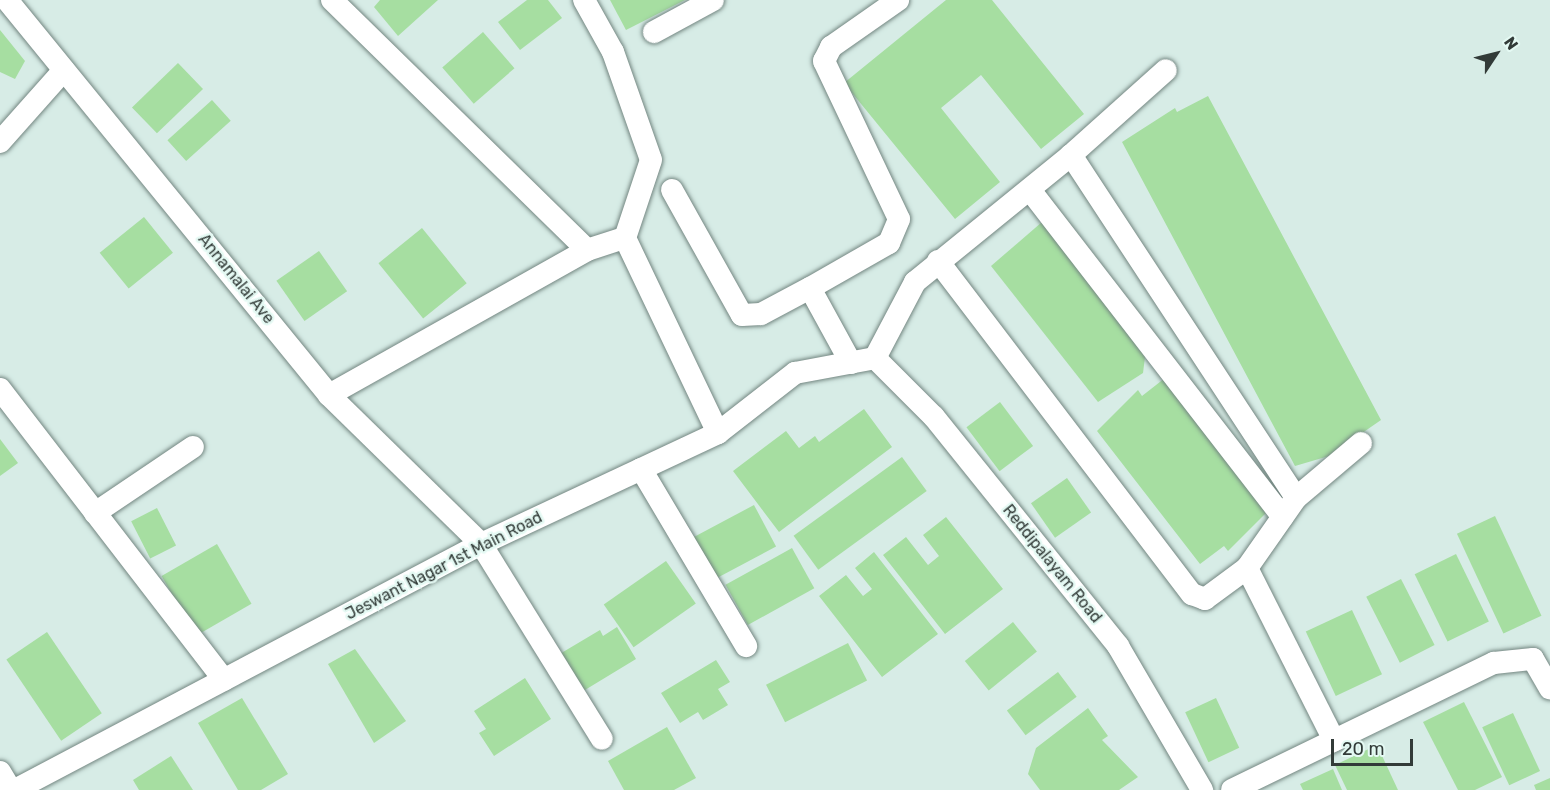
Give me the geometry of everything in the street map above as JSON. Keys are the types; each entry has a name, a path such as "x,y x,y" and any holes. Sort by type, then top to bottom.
{"street":[{"name":"Annamalai Ave","path":"7,0 329,394 481,544 602,739"},
{"path":"332,0 587,250"},
{"path":"584,0 613,52 651,160 625,238 718,433"},
{"path":"654,32 713,0"},
{"path":"672,190 742,315 761,314 889,243 900,228 824,61 831,47 898,0"},
{"path":"874,358 897,308 938,261 1030,190 1166,69"},
{"path":"0,142 64,70"},
{"path":"1071,155 1296,498"},
{"path":"1030,190 1283,517"},
{"path":"329,394 587,250 625,238"},
{"path":"938,261 1192,594 1205,599 1247,568 1296,498 1360,443"},
{"path":"810,288 851,363"},
{"name":"Jeswant Nagar 1st Main Road","path":"13,790 481,544 718,433 795,373 874,358"},
{"name":"Reddipalayam Road","path":"874,358 934,417 1118,646 1202,790"},
{"path":"0,389 224,680"},
{"path":"95,513 193,447"},
{"path":"642,469 746,646"},
{"path":"1247,568 1335,740"},
{"path":"1232,790 1494,663 1533,659 1550,688"},
{"path":"0,772 13,790"}],"building":[{"path":"380,0 438,0 398,36 374,7"},
{"path":"527,0 548,0 562,18 520,50 498,22"},
{"path":"610,0 685,0 626,30"},
{"path":"946,0 992,0 1084,114 1041,149 981,75 941,108 1000,182 955,219 844,83"},
{"path":"0,30 25,61 15,79 0,72"},
{"path":"483,32 514,68 474,104 442,67"},
{"path":"178,63 203,89 157,133 132,107"},
{"path":"1208,96 1381,420 1329,456 1295,466 1122,142 1175,108 1177,112"},
{"path":"212,100 231,121 186,161 167,140"},
{"path":"144,217 173,253 129,289 100,253"},
{"path":"1042,222 1145,357 1143,373 1098,402 991,266"},
{"path":"422,228 467,283 423,318 378,263"},
{"path":"319,251 347,291 305,321 276,281"},
{"path":"1165,378 1268,511 1228,551 1224,546 1200,564 1097,431 1138,390 1142,396"},
{"path":"1000,402 1033,446 1000,471 966,427"},
{"path":"864,409 892,447 779,532 733,471 786,431 799,448 815,436 819,442"},
{"path":"0,439 18,463 0,476"},
{"path":"902,457 927,491 818,570 794,536"},
{"path":"1067,478 1091,512 1055,538 1031,503"},
{"path":"754,505 776,546 709,582 687,541"},
{"path":"157,508 176,545 150,559 131,521"},
{"path":"1495,516 1541,616 1503,633 1457,534"},
{"path":"946,517 1003,589 945,634 883,555 906,537 928,565 939,556 923,535"},
{"path":"217,544 252,604 196,636 162,576"},
{"path":"792,548 814,588 748,625 726,585"},
{"path":"874,552 938,634 882,677 819,596 846,575 863,596 872,589 855,568"},
{"path":"1456,554 1489,621 1448,642 1415,574"},
{"path":"666,561 696,604 634,647 604,605"},
{"path":"1401,579 1435,645 1400,663 1366,597"},
{"path":"1352,610 1382,674 1336,696 1306,632"},
{"path":"1013,622 1037,652 989,691 965,661"},
{"path":"617,627 636,659 580,693 558,655 600,630 603,636"},
{"path":"47,632 102,713 61,741 6,659"},
{"path":"848,643 867,680 785,722 766,685"},
{"path":"355,649 406,721 374,743 328,664"},
{"path":"716,660 730,682 718,689 728,705 703,720 698,712 680,723 661,693"},
{"path":"1058,672 1077,697 1026,735 1007,711"},
{"path":"525,678 551,719 494,756 479,733 486,729 474,711"},
{"path":"242,698 288,774 261,790 238,790 198,723"},
{"path":"1216,698 1239,748 1208,762 1185,712"},
{"path":"1464,702 1502,777 1475,790 1458,790 1423,722"},
{"path":"1088,708 1108,736 1102,740 1138,777 1119,790 1040,790 1028,774 1036,748"},
{"path":"1513,713 1540,771 1509,785 1482,727"},
{"path":"667,727 696,778 674,790 624,790 608,761"},
{"path":"1377,745 1398,790 1347,790 1335,765"},
{"path":"171,756 193,790 139,790 133,780"},
{"path":"1333,769 1342,790 1303,790 1300,784"},
{"path":"1550,778 1550,790 1536,790 1534,785"}]}
